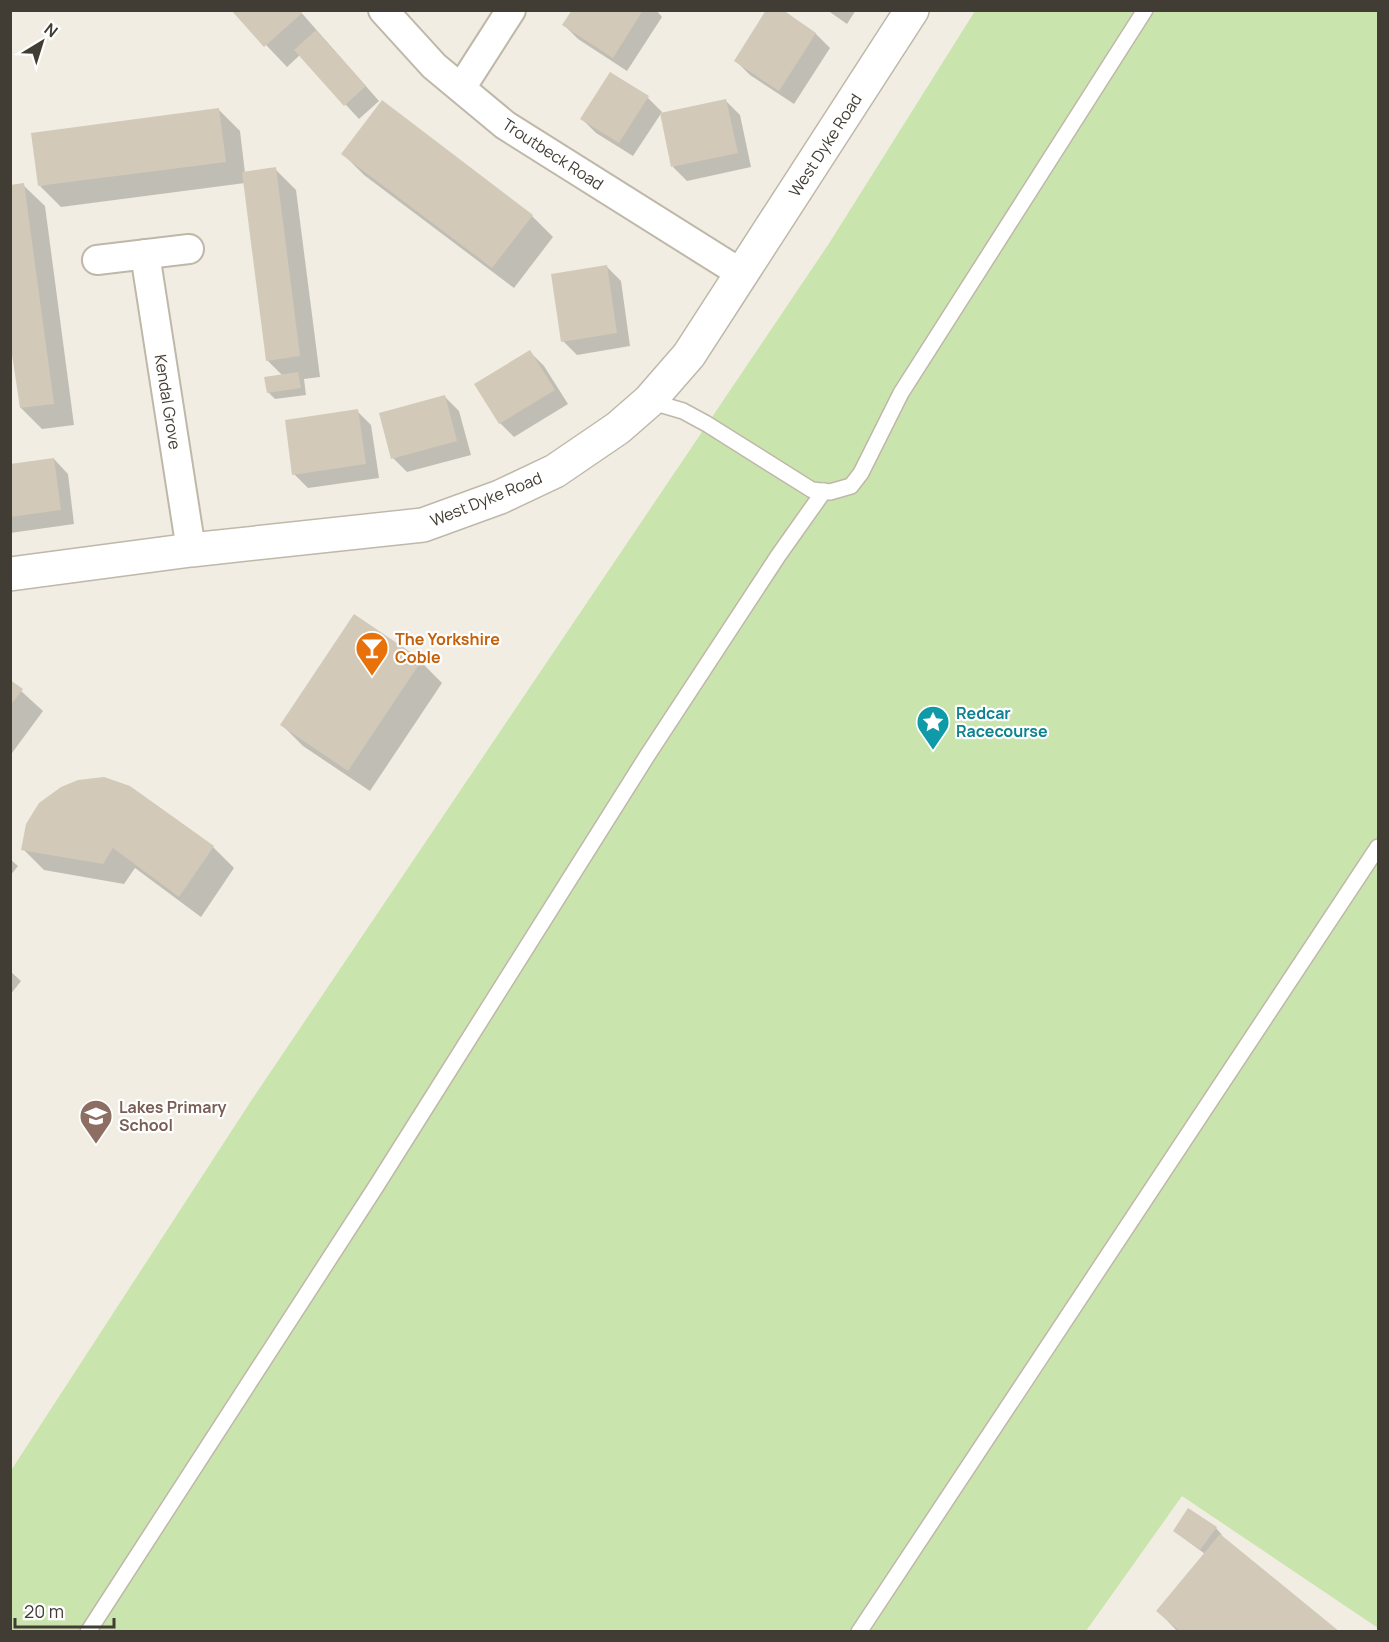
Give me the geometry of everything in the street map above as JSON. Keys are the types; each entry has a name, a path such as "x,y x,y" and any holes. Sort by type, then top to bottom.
{"street":[{"name":"Troutbeck Road","path":"383,10 434,66 505,125 742,274"},
{"path":"461,88 512,10"},
{"name":"West Dyke Road","path":"10,574 191,550 423,525 500,497 555,471 618,428 649,401 689,355 912,10"},
{"path":"97,260 189,249"},
{"name":"Kendal Grove","path":"145,254 191,550"}],"lane":[{"path":"649,401 682,411 707,424 812,490 830,492 851,486 861,473 901,393 1145,10"},
{"path":"88,1632 377,1185 647,756 778,556 824,491"},
{"path":"859,1632 1378,847"}],"green space":[{"name":"Redcar Racecourse","path":"975,11 1378,11 1378,1628 1182,1496 1086,1631 11,1631 10,1472 249,1104 828,245"}],"building":[{"path":"231,10 299,10 302,13 264,47"},
{"path":"572,10 643,10 613,58 562,25"},
{"path":"766,10 783,10 816,33 779,91 734,61"},
{"path":"316,30 366,86 344,106 294,50"},
{"path":"610,72 649,96 619,143 580,119"},
{"path":"726,99 738,153 671,167 660,113"},
{"path":"382,100 533,215 492,268 341,154"},
{"path":"219,108 226,162 38,186 31,133"},
{"path":"276,167 300,356 266,361 242,172"},
{"path":"24,183 54,404 20,408 10,341 10,185"},
{"path":"607,265 617,333 561,342 551,274"},
{"path":"530,350 555,390 499,424 474,384"},
{"path":"298,372 301,388 267,393 264,377"},
{"path":"445,395 457,441 391,459 379,413"},
{"path":"358,409 366,464 292,475 285,420"},
{"path":"54,458 61,510 10,517 10,464"},
{"path":"354,614 422,660 348,771 280,725"},
{"path":"10,680 23,689 10,706"},
{"path":"104,777 130,786 214,846 179,897 113,848 103,864 21,850 26,824 39,803 61,787 78,780"},
{"path":"1188,1508 1217,1527 1200,1550 1173,1531"},
{"path":"1220,1534 1340,1632 1181,1632 1156,1611"}],"place":[{"name":"The Yorkshire Coble","path":"372,677"},
{"name":"Redcar Racecourse","path":"933,751"},
{"name":"Lakes Primary School","path":"96,1145"}]}
